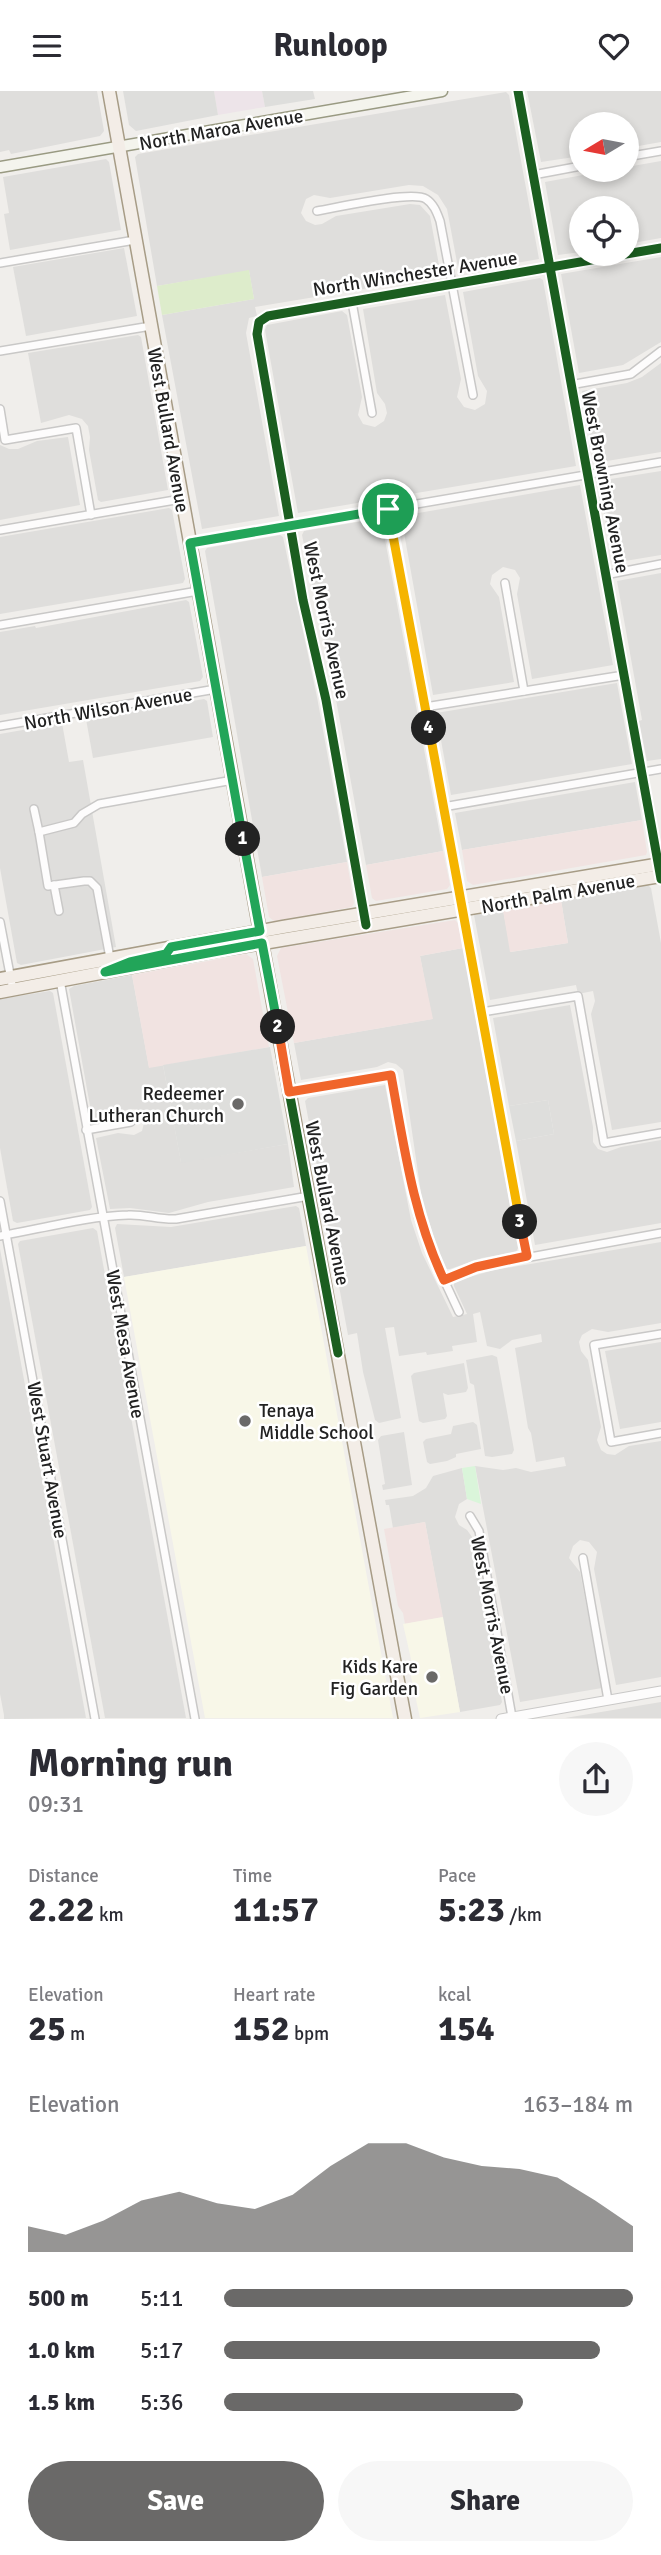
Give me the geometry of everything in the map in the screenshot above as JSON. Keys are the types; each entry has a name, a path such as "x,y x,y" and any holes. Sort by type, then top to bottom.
{"main road":[{"name":"West Bullard Avenue","path":"109,91 181,499 405,1719"},
{"name":"North Maroa Avenue","path":"0,167 442,91"},
{"name":"North Palm Avenue","path":"6,985 59,975 105,972 261,937 660,872"},
{"name":"North Palm Avenue","path":"59,975 110,958 171,947 261,937"},
{"path":"105,972 130,962 166,954 171,947"}],"street":[{"name":"West Browning Avenue","path":"518,91 660,872"},
{"path":"639,155 661,151"},
{"path":"533,175 569,168"},
{"path":"317,211 408,195 426,199 436,208 473,395"},
{"path":"0,263 135,240"},
{"name":"North Winchester Avenue","path":"259,322 268,316 661,248"},
{"path":"352,302 372,414"},
{"name":"West Morris Avenue","path":"259,322 257,334 303,600 326,700 365,919"},
{"path":"0,351 151,326"},
{"path":"570,385 631,374 661,351"},
{"path":"0,409 5,440 76,428 91,515"},
{"path":"190,543 661,463"},
{"path":"0,530 181,499"},
{"path":"388,509 527,1256"},
{"path":"605,575 661,563"},
{"path":"505,583 524,691"},
{"path":"0,625 198,591"},
{"path":"425,707 624,674"},
{"name":"North Wilson Avenue","path":"0,726 216,689"},
{"path":"443,807 661,769"},
{"path":"39,832 74,823 82,814 99,804 233,780"},
{"path":"34,809 48,885 84,881 94,884 99,895 110,958"},
{"path":"54,885 59,911"},
{"path":"0,922 6,985"},
{"name":"West Mesa Avenue","path":"59,975 195,1719"},
{"path":"482,1012 579,996 604,1143 661,1133"},
{"path":"289,1092 391,1075 418,1216 429,1250 459,1312"},
{"path":"86,1130 131,1122"},
{"path":"3,1235 127,1215 176,1219 309,1196"},
{"name":"West Stuart Avenue","path":"0,1201 3,1235 95,1719"},
{"path":"444,1280 476,1267 661,1233"},
{"path":"661,1334 594,1345 611,1442 661,1433"},
{"name":"West Morris Avenue","path":"470,1515 479,1531 512,1717"},
{"path":"583,1558 608,1700"},
{"path":"501,1719 544,1715 661,1691"}],"shaded area":[{"path":"0,91 97,91 104,131 100,136 11,154 9,150 0,152"},
{"path":"123,91 214,91 218,115 136,131 129,125"},
{"path":"214,91 262,91 265,107 218,115"},
{"path":"262,91 313,91 315,99 265,107"},
{"path":"527,91 661,91 661,142 639,146 639,112 569,112 569,158 541,162"},
{"path":"506,92 509,95 539,259 459,273 447,209 438,195 423,186 409,185 330,198 314,195 306,199 301,213 306,221 315,225 336,216 410,204 420,205 430,216 441,276 255,307 257,316 249,318 246,333 279,516 202,529 162,315 254,299 249,271 157,286 135,157 138,154"},
{"path":"106,159 109,162 121,230 10,250 4,214 9,213 3,177"},
{"path":"661,161 661,238 639,242 639,196 569,196 569,254 558,255 545,182 569,178 569,182 639,182 639,165"},
{"path":"124,248 137,316 26,336 13,267"},
{"path":"661,257 661,342 623,365 579,373 561,274 608,266 639,266 639,261"},
{"path":"540,278 543,280 576,466 298,513 265,330 267,325 342,311 347,315 362,397 358,415 363,424 375,427 384,421 387,413 385,404 377,393 363,309 445,295 461,379 457,397 464,407 475,410 485,404 487,391 478,376 463,292"},
{"path":"138,335 141,337 168,490 101,502 98,500 89,450 88,426 82,419 69,415 41,423 28,353"},
{"path":"661,363 661,452 595,463 582,391 627,383 642,377"},
{"path":"68,437 80,505 0,520 0,445 18,449 37,441"},
{"path":"661,471 661,555 613,563 598,481"},
{"path":"580,485 613,665 532,679 517,594 520,578 515,570 503,567 492,575 490,584 499,597 514,682 433,695 401,516"},
{"path":"169,508 172,510 185,579 183,583 0,614 0,537"},
{"path":"381,518 443,851 366,865 335,694 302,535 304,531"},
{"path":"280,535 283,537 317,697 347,862 262,877 205,551 207,548"},
{"path":"661,573 661,759 647,761 617,581"},
{"path":"186,600 189,602 203,677 200,681 0,715 0,632 36,628"},
{"path":"617,683 632,764 451,795 436,713"},
{"path":"204,699 207,701 213,737 93,758 86,719"},
{"path":"62,723 69,762 83,760 116,947 21,965 17,963 0,868 0,734"},
{"path":"635,782 642,820 462,850 455,813"},
{"path":"642,820 646,855 473,885 467,881 462,850"},
{"path":"443,851 450,885 447,889 376,901 372,898 366,865"},
{"path":"347,862 354,903 352,907 274,921 269,917 262,877"},
{"path":"648,885 651,888 661,943 661,1122 612,1130 591,1014 595,1001 593,991 578,994 576,985 490,1000 474,915 503,910 511,952 568,943 561,900"},
{"path":"561,900 568,943 510,952 503,910"},
{"path":"455,920 463,948 420,956 433,1019 294,1043 277,956 281,948"},
{"path":"463,948 518,1248 516,1252 482,1258 446,1269 422,1200 403,1070 388,1062 377,1067 301,1080 294,1043 432,1019 420,956"},
{"path":"246,954 253,959 269,1047 149,1068 132,975"},
{"path":"132,975 149,1067 163,1065 181,1162 288,1144 294,1187 208,1202 169,1213 130,1208 110,1209 96,1138 118,1133 134,1135 142,1131 145,1119 141,1112 134,1109 126,1110 114,1118 96,1121 92,1117 69,989"},
{"path":"50,991 53,993 92,1207 90,1210 17,1223 13,1221 0,1148 0,999"},
{"path":"570,1005 593,1127 593,1142 598,1149 607,1152 661,1140 661,1223 535,1245 516,1141 554,1134 548,1100 509,1106 493,1018"},
{"path":"270,1047 288,1144 181,1163 163,1065"},
{"path":"385,1085 411,1220 422,1253 453,1317 467,1314 454,1286 454,1283 466,1278 494,1270 661,1242 661,1323 608,1332 592,1329 582,1335 579,1342 581,1351 588,1360 601,1427 597,1440 601,1450 615,1455 629,1446 661,1441 661,1677 616,1685 594,1569 597,1552 589,1542 580,1540 573,1546 569,1558 580,1572 602,1688 520,1702 475,1466 503,1470 516,1468 531,1472 566,1466 564,1457 536,1462 528,1428 515,1348 542,1342 541,1334 512,1340 500,1349 487,1346 480,1312 473,1314 477,1342 452,1346 453,1351 399,1356 394,1327 385,1328 401,1418 379,1423 375,1420 357,1333 348,1335 305,1101 308,1098"},
{"path":"548,1100 554,1134 516,1141 509,1106"},
{"path":"296,1206 299,1208 306,1246 124,1277 115,1228 117,1224 171,1227"},
{"path":"93,1228 97,1231 186,1718 105,1718 18,1244 20,1241"},
{"name":"Tenaya Middle School","path":"306,1246 393,1718 205,1718 124,1277"},
{"path":"0,1249 86,1718 4,1719 0,1694"},
{"path":"661,1342 661,1422 620,1429 605,1351"},
{"path":"492,1355 497,1357 514,1450 512,1454 492,1457 485,1456 474,1385 470,1383 466,1360"},
{"path":"464,1363 468,1388 466,1392 448,1395 443,1393 447,1416 445,1419 423,1423 419,1421 411,1376 414,1373"},
{"path":"473,1422 477,1425 481,1449 456,1454 456,1457 447,1461 430,1464 427,1462 423,1442 426,1439 451,1434 453,1426"},
{"path":"404,1432 412,1485 383,1490 382,1485 385,1484 378,1440 381,1436"},
{"path":"462,1468 467,1499 459,1504 455,1517 459,1525 472,1537 502,1702 500,1705 460,1712 425,1522 393,1528 389,1505 386,1505 385,1500 413,1496 426,1488 433,1476"},
{"path":"425,1522 443,1617 405,1624 403,1613 398,1606 384,1529"},
{"name":"Kids Kare Fig Garden","path":"443,1617 460,1712 420,1718 403,1624"},
{"path":"661,1702 661,1718 565,1718"}],"green space":[{"path":"249,270 254,299 162,315 157,286"},
{"path":"475,1466 481,1504 467,1499 462,1468"}],"cycle path":[{"path":"518,91 661,879"},
{"path":"366,925 326,700 303,600 257,334 259,322 268,316 661,248"},
{"path":"283,1059 338,1353"}],"place":[{"name":"Redeemer Lutheran Church","path":"238,1104"},
{"name":"Tenaya Middle School","path":"245,1421"},
{"name":"Kids Kare Fig Garden","path":"432,1677"}],"route":[{"path":"388,509 527,1256 476,1267 444,1280 429,1250 418,1216 391,1075 289,1092 262,943 105,972 130,962 166,954 171,947 260,931 190,543 388,509"}]}
